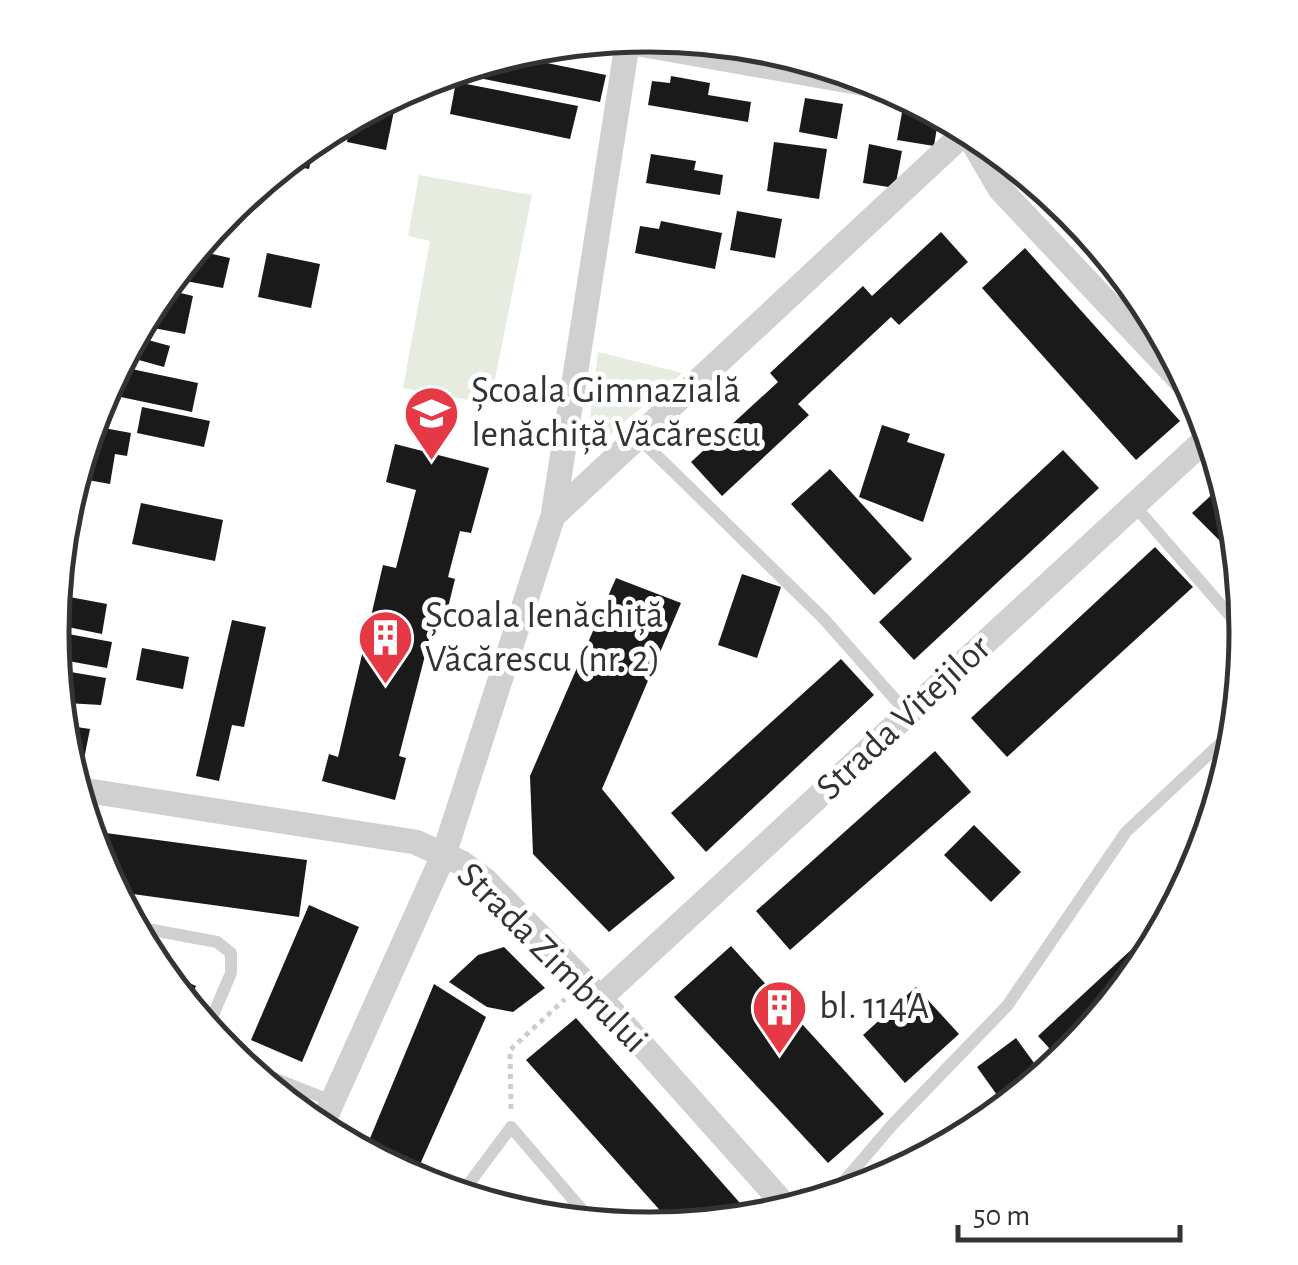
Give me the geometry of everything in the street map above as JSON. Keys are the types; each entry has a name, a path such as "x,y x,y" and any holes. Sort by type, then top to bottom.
{"street":[{"path":"328,1110 444,854 553,516 626,53"},
{"path":"716,56 785,69"},
{"path":"553,516 956,141"},
{"path":"983,158 1000,190 1161,361"},
{"name":"Strada Vitejilor","path":"592,990 908,714 1198,446"},
{"name":"Strada Zimbrului","path":"92,791 415,842 444,854 484,880 592,990 778,1198"}],"lane":[{"path":"638,437 824,619 908,714"},
{"path":"1134,505 1229,614"},
{"path":"848,1177 1007,1006 1126,832 1218,747"},
{"path":"152,930 217,942 231,954 232,973 213,1015"},
{"path":"298,1095 328,1110"},
{"path":"469,1184 511,1127 582,1209"}],"path":[{"path":"511,1127 510,1050 592,990"}],"shaded area":[{"path":"419,175 532,195 490,404 403,388 430,241 408,236"},
{"path":"598,352 682,373 586,455"}],"building":[{"path":"544,62 606,75 600,102 479,78"},
{"path":"671,76 710,83 708,95 751,102 748,122 648,105 652,81 670,83"},
{"path":"462,83 578,106 570,139 450,114 455,86"},
{"path":"805,98 843,104 837,139 799,132"},
{"path":"902,110 937,129 934,146 897,140"},
{"path":"394,111 386,150 347,142 348,137"},
{"path":"774,142 827,149 819,199 767,191"},
{"path":"869,144 902,151 895,188 863,183"},
{"path":"651,154 696,161 694,170 723,175 720,195 646,183"},
{"path":"737,211 782,219 775,258 730,250"},
{"path":"661,221 722,233 715,269 635,253 640,226 659,229"},
{"path":"941,232 968,262 899,325 891,317 798,404 809,415 722,496 691,462 778,382 770,373 863,286 872,296"},
{"path":"1025,248 1180,421 1136,460 982,288"},
{"path":"267,253 320,264 311,308 258,297"},
{"path":"210,254 230,258 223,288 187,281"},
{"path":"179,293 193,296 185,334 155,328"},
{"path":"148,340 170,346 164,367 138,360"},
{"path":"133,369 198,383 192,412 120,397"},
{"path":"142,407 210,421 204,447 137,433"},
{"path":"882,425 910,434 907,442 945,454 923,522 859,497"},
{"path":"107,428 131,433 127,456 115,454 110,484 90,480"},
{"name":"Școala Ienăchiță Văcărescu (nr. 2)","path":"395,444 489,468 471,533 460,531 448,577 455,579 445,620 435,617 399,756 406,758 395,800 322,781 329,754 338,757 383,565 396,568 416,490 386,482"},
{"path":"1063,450 1099,488 914,660 879,622"},
{"path":"830,469 912,559 874,595 791,504"},
{"path":"1212,495 1222,543 1192,513"},
{"path":"141,503 223,520 215,561 132,544"},
{"path":"1155,547 1193,587 1007,757 971,718"},
{"path":"742,574 781,587 757,658 718,645"},
{"path":"616,578 681,603 602,789 675,878 609,932 533,854 530,776"},
{"path":"70,597 107,604 102,634 69,627"},
{"path":"232,620 266,627 244,727 232,725 219,781 196,776"},
{"path":"69,634 112,642 107,668 70,661"},
{"path":"142,648 189,657 183,689 136,680"},
{"path":"841,659 874,695 706,852 671,813"},
{"path":"70,672 106,678 101,705 74,703"},
{"path":"77,727 90,729 84,759 80,746"},
{"path":"935,751 971,792 790,950 756,911"},
{"path":"974,825 1021,872 991,902 944,855"},
{"path":"105,833 307,860 299,917 132,894"},
{"path":"309,905 359,927 302,1062 251,1040"},
{"path":"1139,943 1109,986 1051,1050 1038,1036"},
{"name":"bl. 114A","path":"731,946 884,1114 828,1163 674,997"},
{"path":"504,947 545,988 513,1012 487,1007 449,982 478,955"},
{"path":"434,984 486,1017 420,1165 369,1141"},
{"path":"916,987 959,1034 905,1083 863,1035"},
{"path":"576,1018 742,1205 661,1212 526,1060"},
{"path":"1016,1038 1035,1065 998,1096 977,1067"}],"place":[{"name":"Școala Gimnazială Ienăchiță Văcărescu","path":"432,462"},
{"name":"Școala Ienăchiță Văcărescu (nr. 2)","path":"386,687"},
{"name":"bl. 114A","path":"780,1056"}]}
